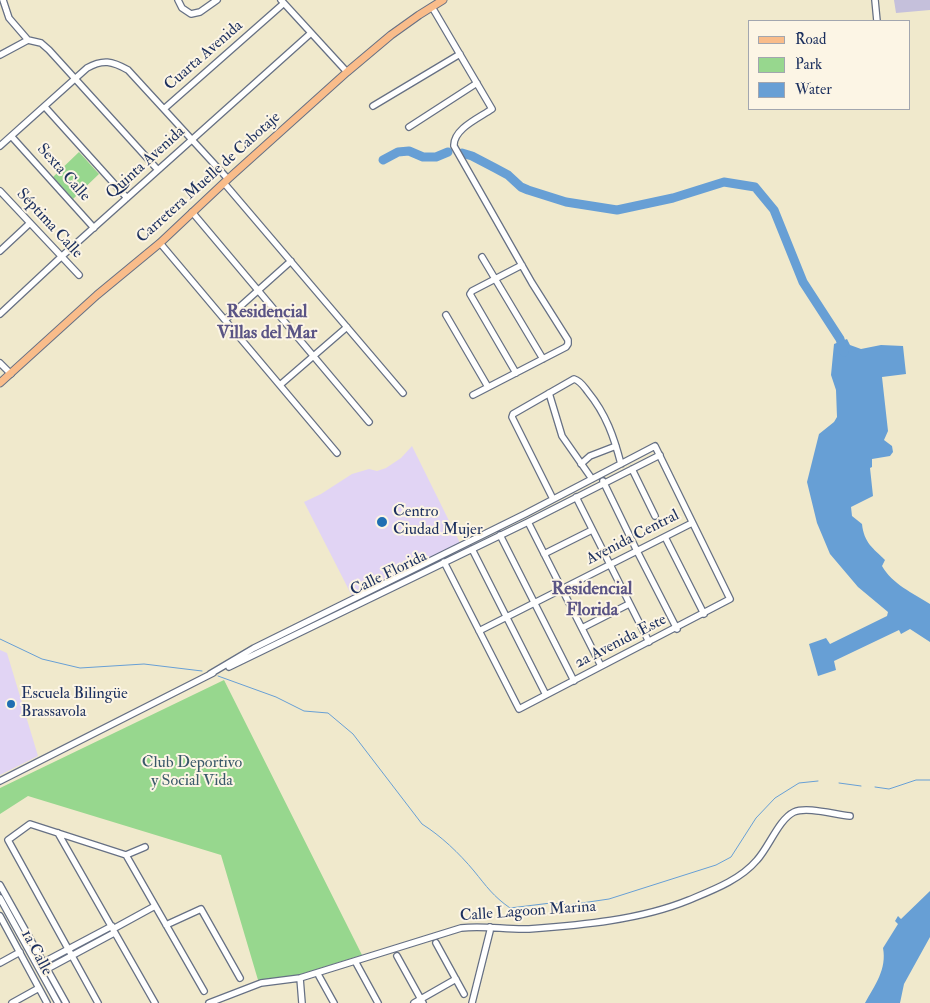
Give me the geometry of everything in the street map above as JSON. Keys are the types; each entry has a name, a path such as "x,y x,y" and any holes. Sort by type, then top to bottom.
{"main road":[{"name":"Carretera Muelle de Cabotaje","path":"0,383 97,294 160,243 347,72 391,35 443,0"}],"street":[{"path":"3,0 9,18 28,40 41,43 158,170"},
{"path":"178,0 182,8 192,14 200,12 216,0"},
{"path":"875,0 877,20"},
{"path":"282,2 347,72"},
{"name":"Cuarta Avenida","path":"164,108 282,2"},
{"path":"432,7 492,109 457,133 454,139 454,146 522,265 568,340 566,347 473,395"},
{"name":"Quinta Avenida","path":"0,314 311,33"},
{"path":"0,54 28,40"},
{"path":"373,106 460,54"},
{"path":"0,146 87,68 96,63 113,62 128,70 193,139 291,261 403,393"},
{"path":"409,128 477,83"},
{"path":"45,107 127,198"},
{"name":"Sexta Calle","path":"12,137 94,228"},
{"name":"Séptima Calle","path":"0,191 78,275"},
{"path":"192,212 370,422"},
{"path":"0,251 30,223"},
{"path":"160,243 337,453"},
{"path":"482,257 543,359"},
{"path":"224,320 291,261"},
{"path":"516,373 470,294 522,265"},
{"path":"446,315 488,387"},
{"path":"280,385 347,327"},
{"path":"0,362 11,374"},
{"path":"553,499 512,417 513,414 574,379 596,401 608,422 621,464"},
{"path":"549,393 562,436 592,478"},
{"path":"581,464 590,456 616,446"},
{"name":"Calle Florida","path":"0,781 210,674 263,644 655,446 660,455 248,659 210,674"},
{"path":"660,455 692,523"},
{"path":"632,469 655,516"},
{"path":"600,475 636,551 677,629"},
{"path":"576,497 649,642"},
{"path":"528,522 601,666"},
{"name":"Avenida Central","path":"479,631 692,523"},
{"name":"2a Avenida Este","path":"479,631 519,709 677,629 730,600 692,523"},
{"path":"544,554 592,530"},
{"path":"500,535 574,681"},
{"path":"665,537 704,614"},
{"path":"472,549 546,695"},
{"path":"444,562 479,631"},
{"path":"582,628 629,604"},
{"name":"Calle Lagoon Marina","path":"209,1003 261,983 300,978 461,928 478,926 528,929 628,918 687,900 722,885 745,872 758,859 787,818 795,812 806,810 850,816"},
{"path":"98,1003 8,840 30,824 126,855 145,847"},
{"path":"58,833 155,1003"},
{"path":"126,855 204,991"},
{"path":"0,885 66,1003"},
{"path":"0,898 58,1003"},
{"path":"44,962 113,929 155,906"},
{"path":"166,924 201,909 240,978"},
{"name":"1a Calle","path":"0,917 47,1003"},
{"path":"472,1003 490,927"},
{"path":"47,969 72,956 113,929"},
{"path":"436,943 464,994"},
{"path":"0,963 20,952"},
{"path":"397,956 422,1001"},
{"path":"355,961 378,1003"},
{"path":"320,976 334,1003"},
{"path":"300,978 302,1003"},
{"path":"414,1003 422,1001 456,979"},
{"path":"12,1003 39,988"}],"shaded area":[{"path":"894,0 930,0 930,10 896,13"},
{"name":"Centro Ciudad Mujer","path":"412,446 460,543 352,596 304,502 321,494 352,474 369,469 377,471 386,468 401,458"},
{"name":"Escuela Bilingüe Brassavola","path":"0,650 7,653 38,756 0,775"}],"green space":[{"path":"79,152 99,174 73,199 53,177"},
{"name":"Club Deportivo y Social Vida","path":"224,680 362,955 295,976 258,980 221,855 28,796 0,814 0,788"}],"water":[{"path":"847,339 850,345 861,349 881,345 903,346 906,374 882,377 888,431 884,440 892,446 893,452 890,456 872,459 872,467 870,468 873,496 851,507 852,516 862,524 867,541 885,560 882,566 886,572 903,588 930,604 930,642 910,629 901,634 899,630 834,661 836,670 818,676 809,644 826,638 830,644 887,616 888,612 858,587 830,554 817,523 807,482 819,434 834,422 837,417 836,390 831,375 834,344"},
{"path":"930,891 930,937 904,984 900,1003 865,1003 882,970 883,948 898,924 895,921 898,916 901,919"}],"waterway":[{"path":"383,160 398,152 409,151 423,157 436,157 448,152"},
{"path":"462,153 472,156 508,175 521,187 528,190 566,202 617,210 673,198 724,182 755,187 774,210 803,282 840,339 844,352"},
{"path":"0,639 42,659 80,668 144,664 202,671"},
{"path":"218,676 276,697 304,711 328,713 353,734 422,824 456,851 490,891 510,908 551,903 568,905 609,899 716,865 731,857 756,818 775,798 799,783 818,781"},
{"path":"875,787 889,789 916,780 930,780"},
{"path":"839,783 861,786"}],"place":[{"name":"Centro Ciudad Mujer","path":"382,522"},
{"name":"Escuela Bilingüe Brassavola","path":"11,704"}],"district":[{"name":"Residencial Villas del Mar","path":"267,323"},
{"name":"Residencial Florida","path":"592,600"}]}
